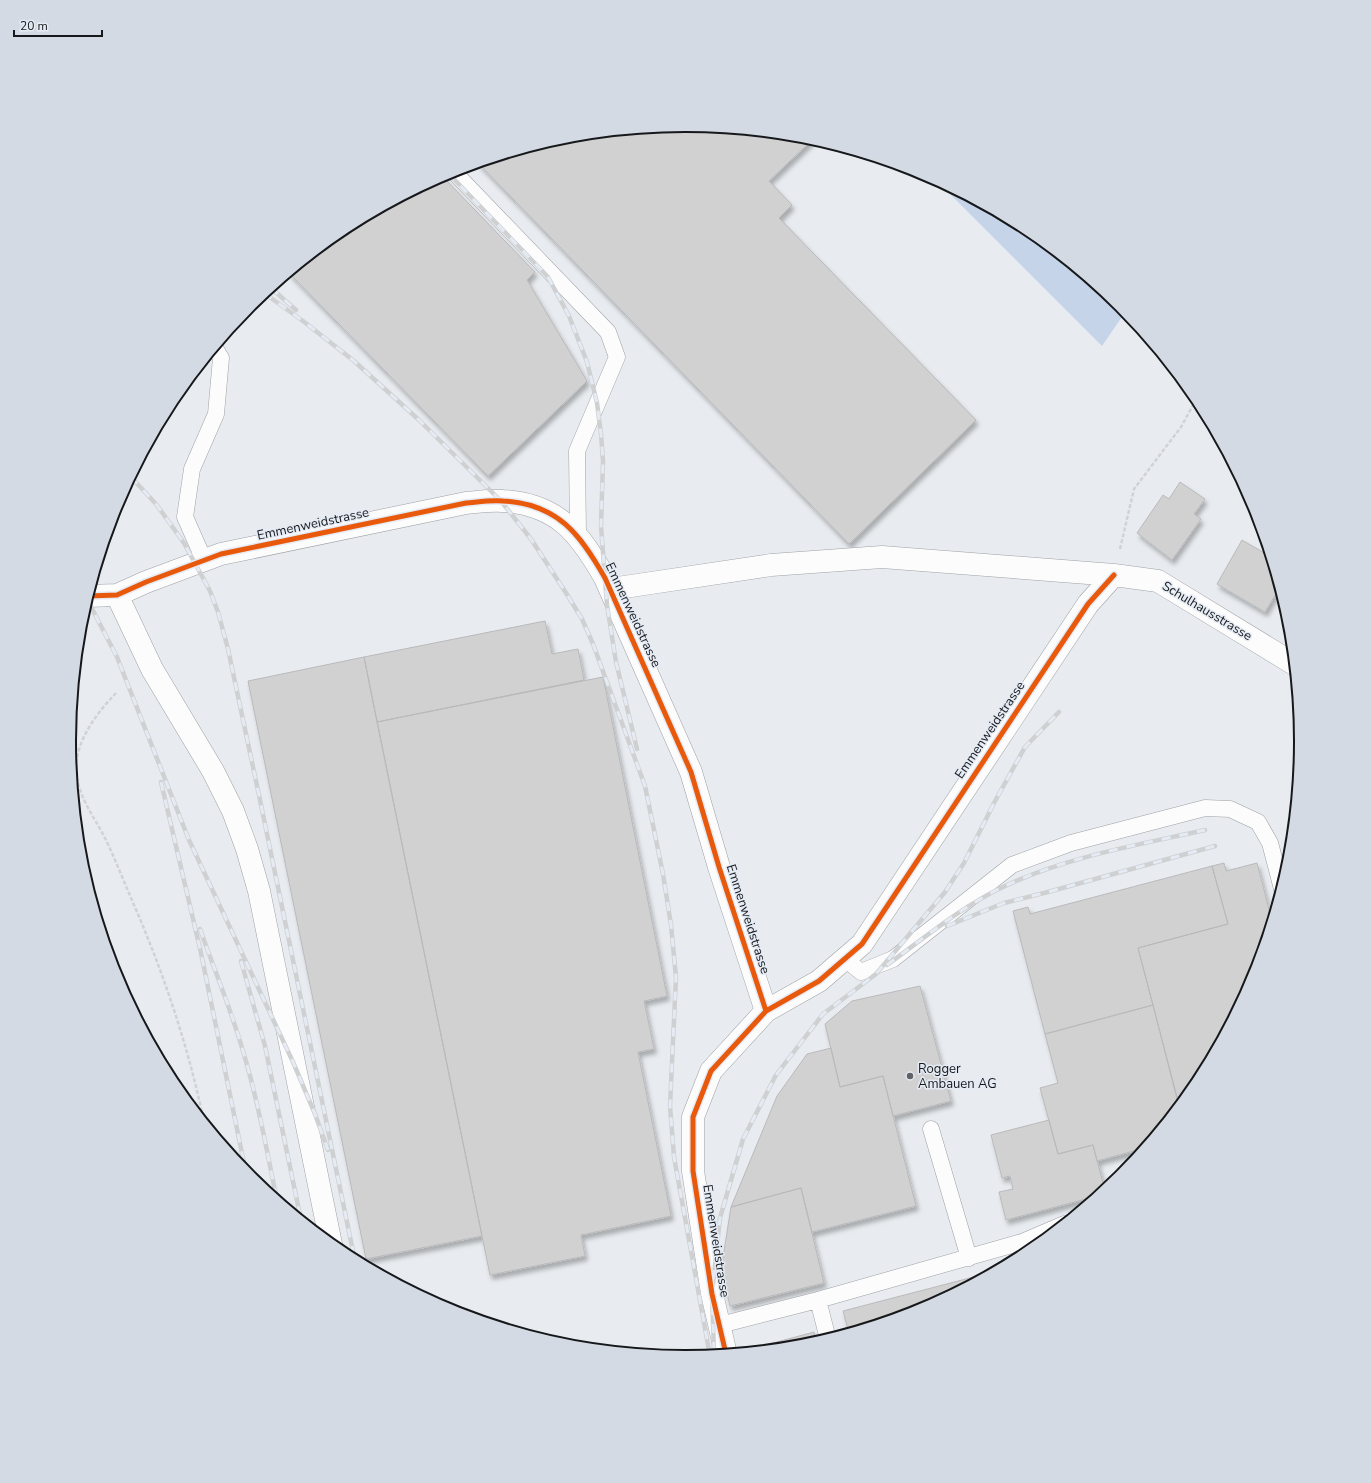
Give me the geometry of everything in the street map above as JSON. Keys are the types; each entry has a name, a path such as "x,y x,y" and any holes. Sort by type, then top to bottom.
{"street":[{"name":"Emmenweidstrasse","path":"94,596 117,595 146,582 227,553 466,503 502,501 520,502 552,514 566,523 578,536 592,555 611,589 691,772 719,867 766,1011"},
{"name":"Schulhausstrasse","path":"611,589 771,565 882,557 1114,575 1158,581 1290,662"},
{"name":"Emmenweidstrasse","path":"725,1350 712,1294 693,1171 693,1117 711,1072 766,1011 819,981 862,944 1088,604 1114,575"},
{"path":"117,595 152,670 213,771 233,811 247,849 259,891 329,1236"}],"lane":[{"path":"458,176 608,332 617,357 577,451 578,536"},
{"path":"204,560 185,517 192,470 216,414 220,358 217,352"},
{"path":"845,959 861,972 894,959 1012,865 1071,843 1205,808 1230,809 1258,822 1270,843 1279,877"},
{"path":"931,1129 969,1258"},
{"path":"720,1325 818,1300 969,1258 1022,1242 1050,1230"},
{"path":"818,1300 827,1334"}],"path":[{"path":"1114,575 1134,489 1181,428 1193,405"},
{"path":"76,760 89,728 100,710 116,693"},
{"path":"77,776 83,798 106,841 140,920 170,997 186,1044 202,1113"}],"shaded area":[{"path":"947,191 990,214 1057,258 1087,283 1116,311 1122,317 1102,346"}],"building":[{"path":"646,133 725,133 765,137 807,145 769,181 792,205 779,218 976,420 849,544 482,167 528,153 567,144 606,137"},
{"path":"446,181 535,272 527,280 587,381 488,476 292,276 314,258 347,235 381,214"},
{"path":"1180,482 1205,499 1194,514 1201,519 1172,560 1137,533 1163,495 1169,499"},
{"path":"1242,540 1265,554 1276,593 1265,612 1217,584"},
{"path":"545,621 552,654 578,649 584,680 377,722 364,657"},
{"path":"364,657 482,1236 366,1259 248,681"},
{"path":"603,677 667,996 644,1001 654,1049 638,1052 671,1216 581,1235 585,1256 490,1275 377,722"},
{"path":"1224,863 1226,871 1257,863 1270,913 1249,975 1232,1011 1192,1080 1181,1096 1177,1097 1138,948 1228,924 1212,866"},
{"path":"1212,866 1228,924 1138,948 1153,1005 1045,1034 1013,911 1028,907 1030,914"},
{"path":"920,986 951,1101 893,1116 883,1076 840,1087 825,1024 852,1001"},
{"path":"1153,1005 1177,1101 1137,1150 1097,1161 1093,1145 1058,1154 1040,1088 1058,1083 1045,1034"},
{"path":"831,1048 840,1087 883,1076 916,1206 812,1232 801,1188 731,1207 777,1096 807,1054"},
{"path":"1049,1120 1058,1154 1093,1145 1103,1184 1089,1198 1006,1220 999,1192 1013,1189 1010,1176 1002,1178 991,1135"},
{"path":"801,1188 824,1283 730,1306 721,1270 731,1207"},
{"path":"977,1276 919,1305 881,1319 848,1329 843,1311"},
{"path":"814,1332 815,1336 804,1339 760,1346"}],"railway":[{"path":"453,178 548,277 569,316 587,362 597,403 601,434 603,461 601,526 607,605 616,662 637,749"},
{"path":"275,292 296,310"},
{"path":"270,297 354,361 419,420 501,501 531,539 568,596 582,619 593,644 645,786 663,874 671,925 676,977 670,1106 674,1157 709,1350"},
{"path":"135,481 156,504 184,543 210,591 218,612 228,649 260,800 353,1252"},
{"path":"92,608 117,657 189,840 293,1062 315,1114 328,1150"},
{"path":"714,1350 712,1294 720,1218 743,1139 776,1075 823,1014 876,974 945,892 964,863 994,803 1025,747 1059,712"},
{"path":"161,782 201,953 243,1160"},
{"path":"887,965 943,923 972,904 1003,887 1076,860 1205,830"},
{"path":"947,926 1004,903 1215,846"},
{"path":"200,929 235,1025 250,1075 275,1192"},
{"path":"241,961 265,1046 300,1213"}],"cycle path":[{"path":"94,596 117,595 146,582 221,554 466,503 484,501 522,503 539,508 553,515 576,535 596,562 605,578 691,772 719,867 766,1011"},
{"path":"725,1350 712,1294 693,1171 693,1117 711,1071 766,1011 819,981 862,944 1088,604 1114,575"}],"place":[{"name":"Rogger Ambauen AG","path":"910,1076"}]}
